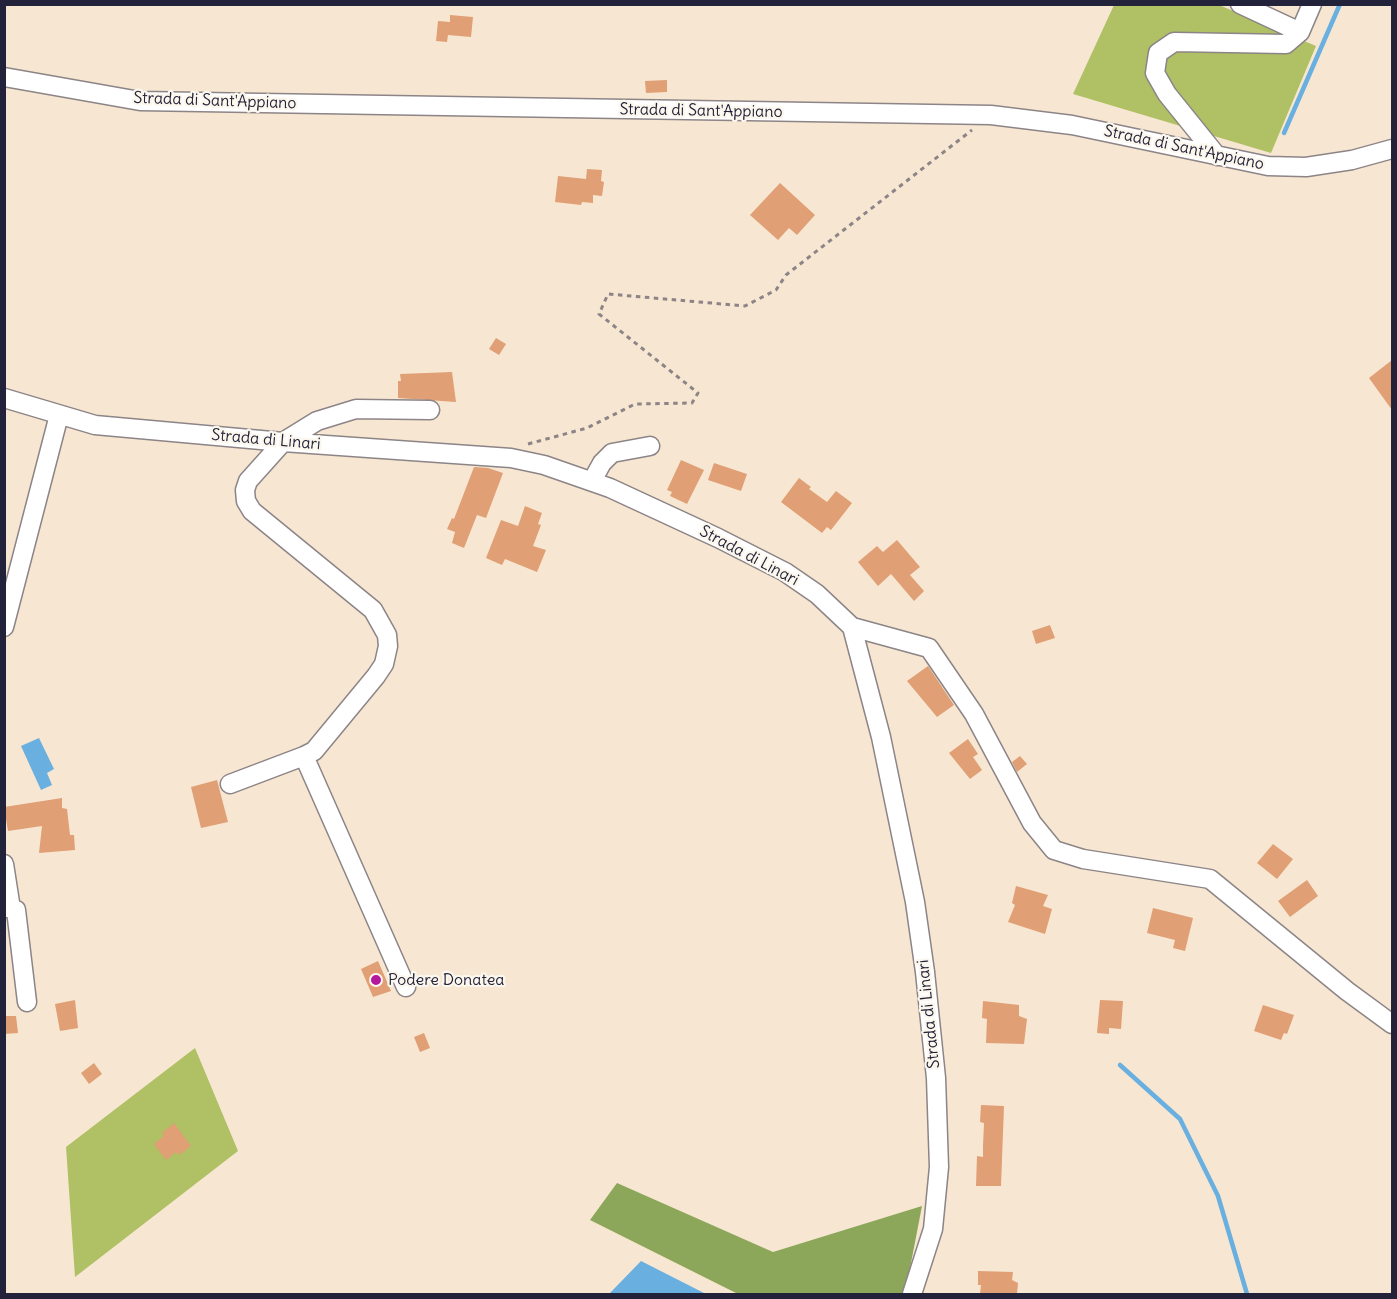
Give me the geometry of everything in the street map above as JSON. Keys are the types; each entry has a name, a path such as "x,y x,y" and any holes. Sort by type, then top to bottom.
{"street":[{"path":"1240,4 1300,32"},
{"path":"1217,156 1167,94 1155,73 1158,54 1174,42 1286,44 1300,32 1312,4"},
{"name":"Strada di Sant'Appiano","path":"4,77 140,101 991,116 1072,125 1268,166 1306,167 1352,160 1392,149"},
{"name":"Strada di Linari","path":"4,398 95,425 284,442 511,458 544,465 592,481 718,538 785,572 817,594 852,627 881,737 915,902 926,972 936,1078 939,1167 933,1229 912,1294"},
{"path":"230,784 314,751 376,676 384,664 388,646 387,635 372,610 252,511 246,501 245,490 248,481 284,442 317,421 356,409 430,410"},
{"path":"4,627 59,415"},
{"path":"592,481 602,463 612,453 650,446"},
{"path":"852,627 929,648 974,714 1032,823 1054,850 1083,860 1210,879 1347,991 1392,1024"},
{"path":"304,756 406,987"},
{"path":"4,864 8,908 16,910 27,1002"}],"path":[{"path":"511,458 523,446 587,428 635,404 692,403 698,393 599,314 608,294 744,306 776,291 786,275 991,116"}],"green space":[{"path":"1114,5 1219,5 1316,46 1271,153 1073,94"},
{"path":"195,1048 238,1151 75,1277 66,1147"},
{"path":"617,1183 773,1252 922,1206 905,1294 738,1294 590,1220"}],"water":[{"path":"39,738 54,769 47,773 52,785 41,790 21,746"},
{"path":"641,1261 706,1294 609,1294"}],"building":[{"path":"450,15 473,17 471,37 448,35 447,42 436,41 438,21 450,22"},
{"path":"667,80 667,92 646,93 645,81"},
{"path":"587,169 602,170 601,181 604,182 602,196 593,195 593,203 582,202 581,205 555,202 558,176 586,179"},
{"path":"780,183 815,215 797,235 789,228 778,240 750,215"},
{"path":"496,338 506,344 499,355 489,349"},
{"path":"1392,360 1392,410 1369,378"},
{"path":"452,372 456,402 398,398 400,374"},
{"path":"681,460 704,470 687,504 670,496 672,492 667,490"},
{"path":"714,463 747,474 741,491 708,480"},
{"path":"474,467 488,468 503,473 486,518 477,515 464,548 452,543 455,532 447,529 452,518 454,519"},
{"path":"799,478 811,487 809,489 827,502 836,491 852,503 831,530 827,527 822,533 781,502"},
{"path":"525,506 542,513 538,524 541,525 533,546 546,550 537,572 505,559 502,565 486,558 501,520 518,526"},
{"path":"897,540 920,567 910,575 924,591 914,601 891,574 878,586 858,562 877,546 883,552"},
{"path":"1050,625 1055,638 1036,644 1032,631"},
{"path":"928,666 954,705 937,717 907,681"},
{"path":"968,739 978,754 973,757 982,770 970,779 949,753"},
{"path":"1020,756 1027,764 1017,772 1012,762"},
{"path":"217,780 228,822 201,828 191,787"},
{"path":"62,798 62,808 67,809 70,835 74,835 75,850 39,853 42,826 8,831 4,807"},
{"path":"1273,844 1293,859 1277,879 1257,863"},
{"path":"1307,880 1318,896 1290,917 1278,901"},
{"path":"1016,886 1048,895 1043,906 1052,909 1045,934 1008,922 1015,905 1012,903"},
{"path":"1153,908 1193,918 1185,951 1173,948 1175,940 1147,933"},
{"name":"Podere Donatea","path":"378,961 391,991 373,997 361,969"},
{"path":"75,1000 78,1028 60,1031 55,1004"},
{"path":"1100,1000 1123,1001 1121,1029 1109,1028 1109,1034 1097,1033"},
{"path":"983,1001 1019,1005 1019,1016 1027,1019 1024,1044 986,1043 987,1019 982,1018"},
{"path":"1263,1005 1294,1015 1287,1034 1284,1033 1281,1040 1254,1031"},
{"path":"4,1016 16,1016 18,1033 4,1034"},
{"path":"424,1033 430,1048 420,1052 414,1037"},
{"path":"94,1063 102,1074 89,1084 81,1073"},
{"path":"981,1105 1004,1106 1001,1186 976,1186 977,1156 983,1157 984,1123 980,1122"},
{"path":"174,1123 191,1146 179,1155 176,1152 166,1160 154,1144"},
{"path":"978,1271 1013,1272 1012,1280 1018,1283 1017,1294 980,1294"}],"waterway":[{"path":"1284,133 1340,4"},
{"path":"1120,1065 1180,1119 1218,1196 1247,1294"}],"place":[{"name":"Podere Donatea","path":"376,980"}]}
